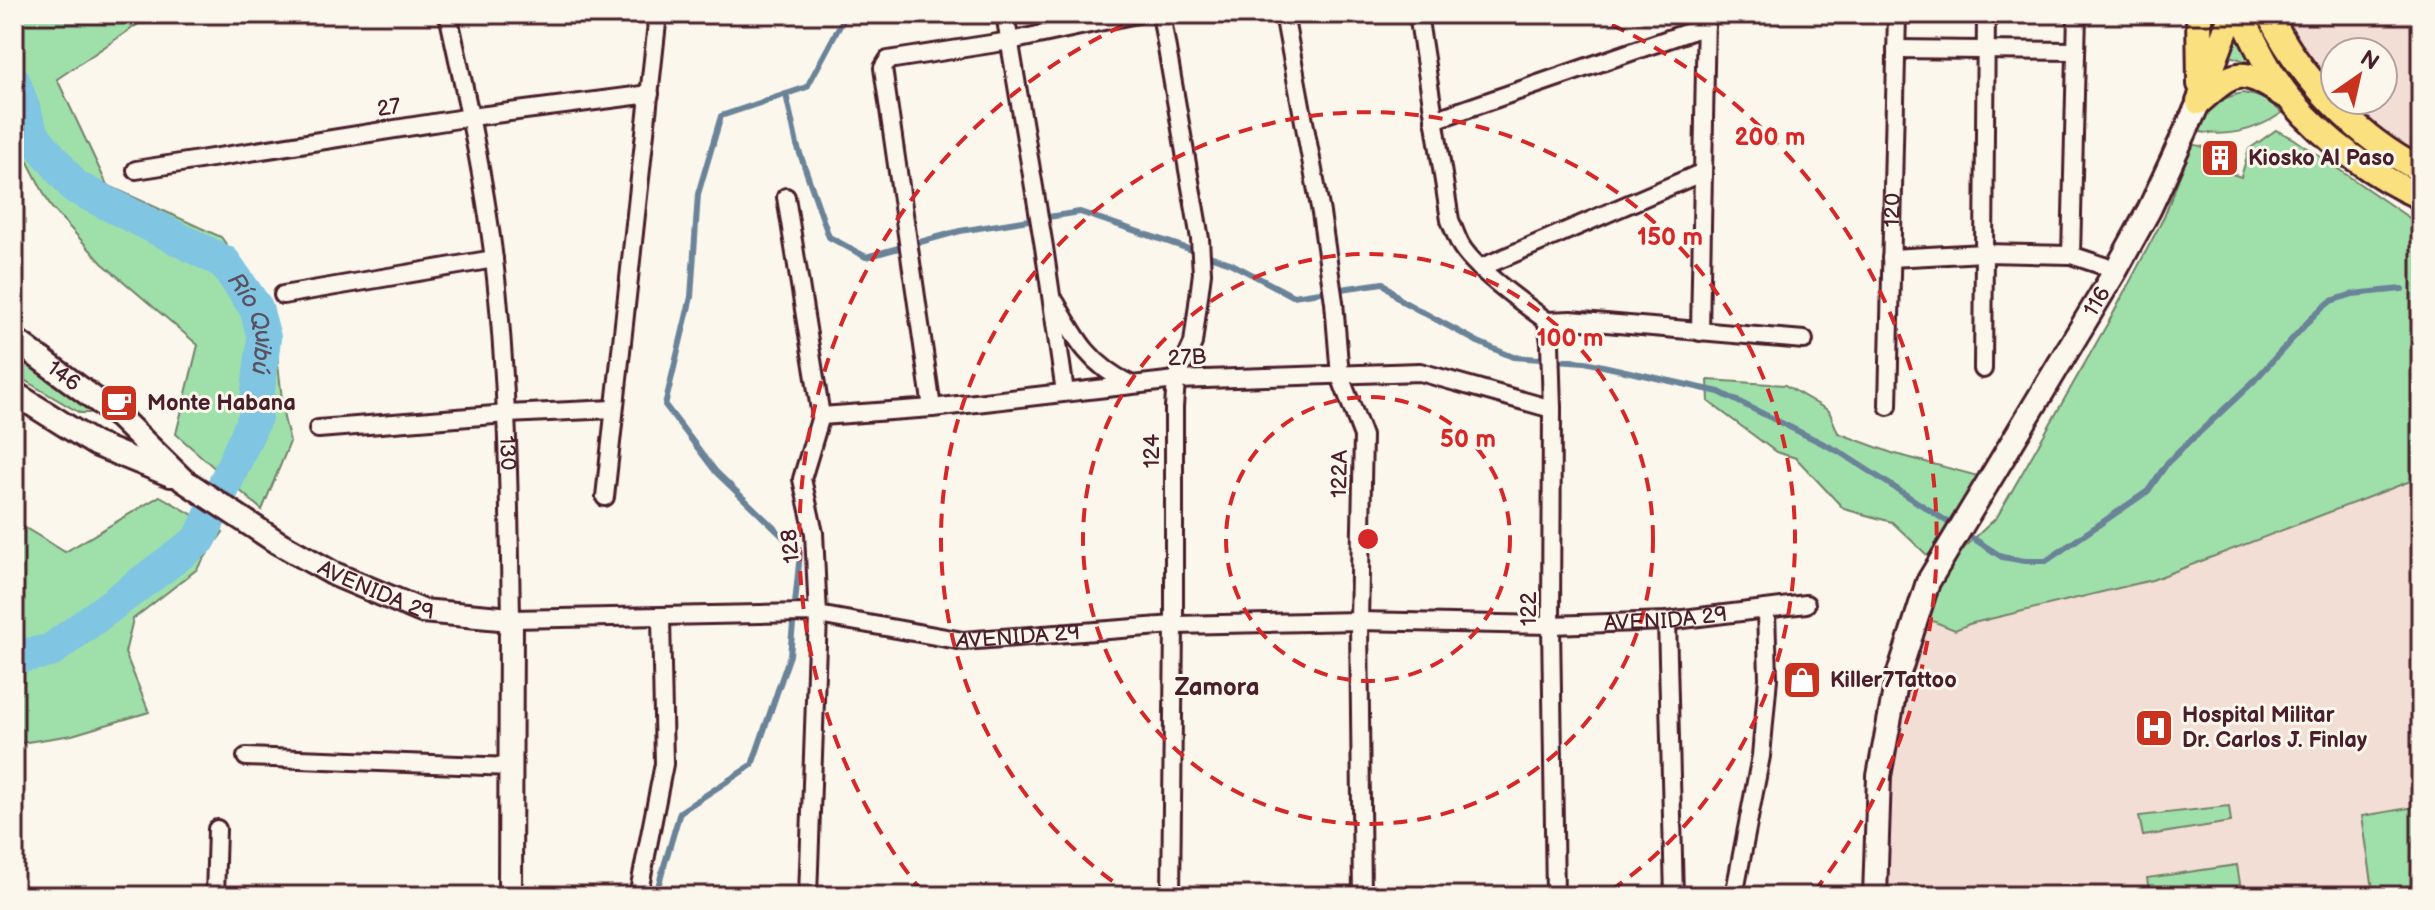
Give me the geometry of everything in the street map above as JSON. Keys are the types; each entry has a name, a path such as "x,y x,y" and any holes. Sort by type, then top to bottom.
{"main road":[{"path":"2200,14 2204,21 2220,27 2234,17"},
{"path":"2199,102 2200,14"},
{"path":"2269,14 2302,70 2330,99 2369,135 2421,170"},
{"path":"2234,17 2290,99"},
{"path":"2199,102 2234,17"},
{"path":"2199,102 2224,80 2239,74 2257,78 2290,99 2328,137 2362,164 2421,197"}],"street":[{"name":"130","path":"448,14 471,117 494,259 507,414 512,767 510,896"},
{"path":"605,497 658,14"},
{"path":"1005,14 1065,392"},
{"path":"932,408 883,68 885,63 1137,14"},
{"name":"124","path":"1161,14 1200,239 1202,273 1193,343 1176,380 1174,407 1171,896"},
{"name":"122A","path":"1284,14 1321,213 1334,302 1340,376 1363,436 1359,621 1362,896"},
{"path":"1418,14 1450,220 1461,246 1480,268 1547,321 1571,320 1804,340"},
{"name":"120","path":"1888,406 1897,14"},
{"path":"1983,369 1986,14"},
{"path":"2071,255 2077,14"},
{"path":"1434,120 1706,20 1700,332"},
{"path":"1896,49 2076,51"},
{"name":"27","path":"136,170 471,117 650,94"},
{"name":"116","path":"1875,896 1879,776 1897,679 1928,582 2116,270 2149,210 2199,102"},
{"path":"1480,268 1703,172"},
{"name":"128","path":"786,197 821,416 802,479 814,533 808,896"},
{"path":"1891,258 1984,253 2071,255 2116,270"},
{"path":"283,295 494,259"},
{"path":"1051,294 1080,346 1114,376 1131,385"},
{"name":"122","path":"1547,321 1552,409 1555,896"},
{"name":"146","path":"14,339 119,417 183,480"},
{"name":"27B","path":"821,416 932,408 1176,380 1420,372 1552,409"},
{"name":"146","path":"14,393 95,444 183,480 252,525"},
{"path":"318,429 613,409"},
{"name":"AVENIDA 29","path":"252,525 334,574 422,611 511,619 813,614 963,641 1174,625 1359,621 1551,625 1667,621 1806,604"},
{"path":"1734,896 1761,756 1768,678 1766,610"},
{"path":"638,896 664,764 661,617"},
{"path":"1667,621 1674,896"},
{"path":"246,757 512,767"},
{"path":"215,896 217,829"}],"shaded area":[{"path":"2269,14 2421,14 2421,170 2369,135 2348,116 2399,116 2399,36 2319,36 2319,88 2302,70"},
{"name":"Hospital Militar Dr. Carlos J. Finlay","path":"2421,477 2421,896 1875,896 1879,776 1928,582 1955,630 2153,580"}],"green space":[{"path":"14,14 153,14 57,79 107,185 221,237 272,308 284,418 290,442 262,510 176,434 198,345 102,263 51,207 14,135"},
{"path":"2237,35 2253,64 2227,55"},
{"path":"2242,93 2264,99 2282,113 2261,125 2239,132 2215,134 2192,130 2212,102"},
{"path":"2276,130 2293,138 2421,226 2421,477 2152,580 1955,630 1925,618 1928,582 1997,517 2113,314 2164,217 2192,144 2204,147 2205,165 2241,177 2249,149"},
{"path":"14,349 94,408 89,413 80,413 14,374"},
{"path":"1708,380 1785,385 1829,411 1838,433 1892,453 1978,476 1928,556 1892,522 1844,509 1796,458 1776,452 1709,402"},
{"path":"160,496 223,532 196,570 133,619 125,653 149,712 72,735 14,744 14,521 65,552"},
{"path":"2229,806 2231,822 2143,836 2139,816"},
{"path":"2421,806 2421,896 2374,896 2362,816"},
{"path":"2237,865 2242,896 2150,896 2147,878"}],"waterway":[{"path":"659,883 680,812 752,765 790,655 800,553 716,472 665,405 691,297 698,194 721,116 807,87 846,14"},
{"name":"Río Quibú","path":"14,82 32,134 75,187 224,262 256,308 264,338 255,417 200,539 50,651 14,657"},
{"path":"786,94 797,145 829,237 866,257 960,231 1080,212 1230,263 1293,296 1383,283 1402,301 1513,357 1585,362 1719,392 1838,451 2002,557 2025,561 2046,561 2148,491 2168,462 2254,381 2315,314 2331,301 2353,294 2402,289"}],"place":[{"name":"Kiosko Al Paso","path":"2220,158"},
{"name":"Monte Habana","path":"119,403"},
{"name":"Killer7Tattoo","path":"1802,680"},
{"name":"Hospital Militar Dr. Carlos J. Finlay","path":"2154,728"}],"district":[{"name":"Zamora","path":"1217,687"}]}
